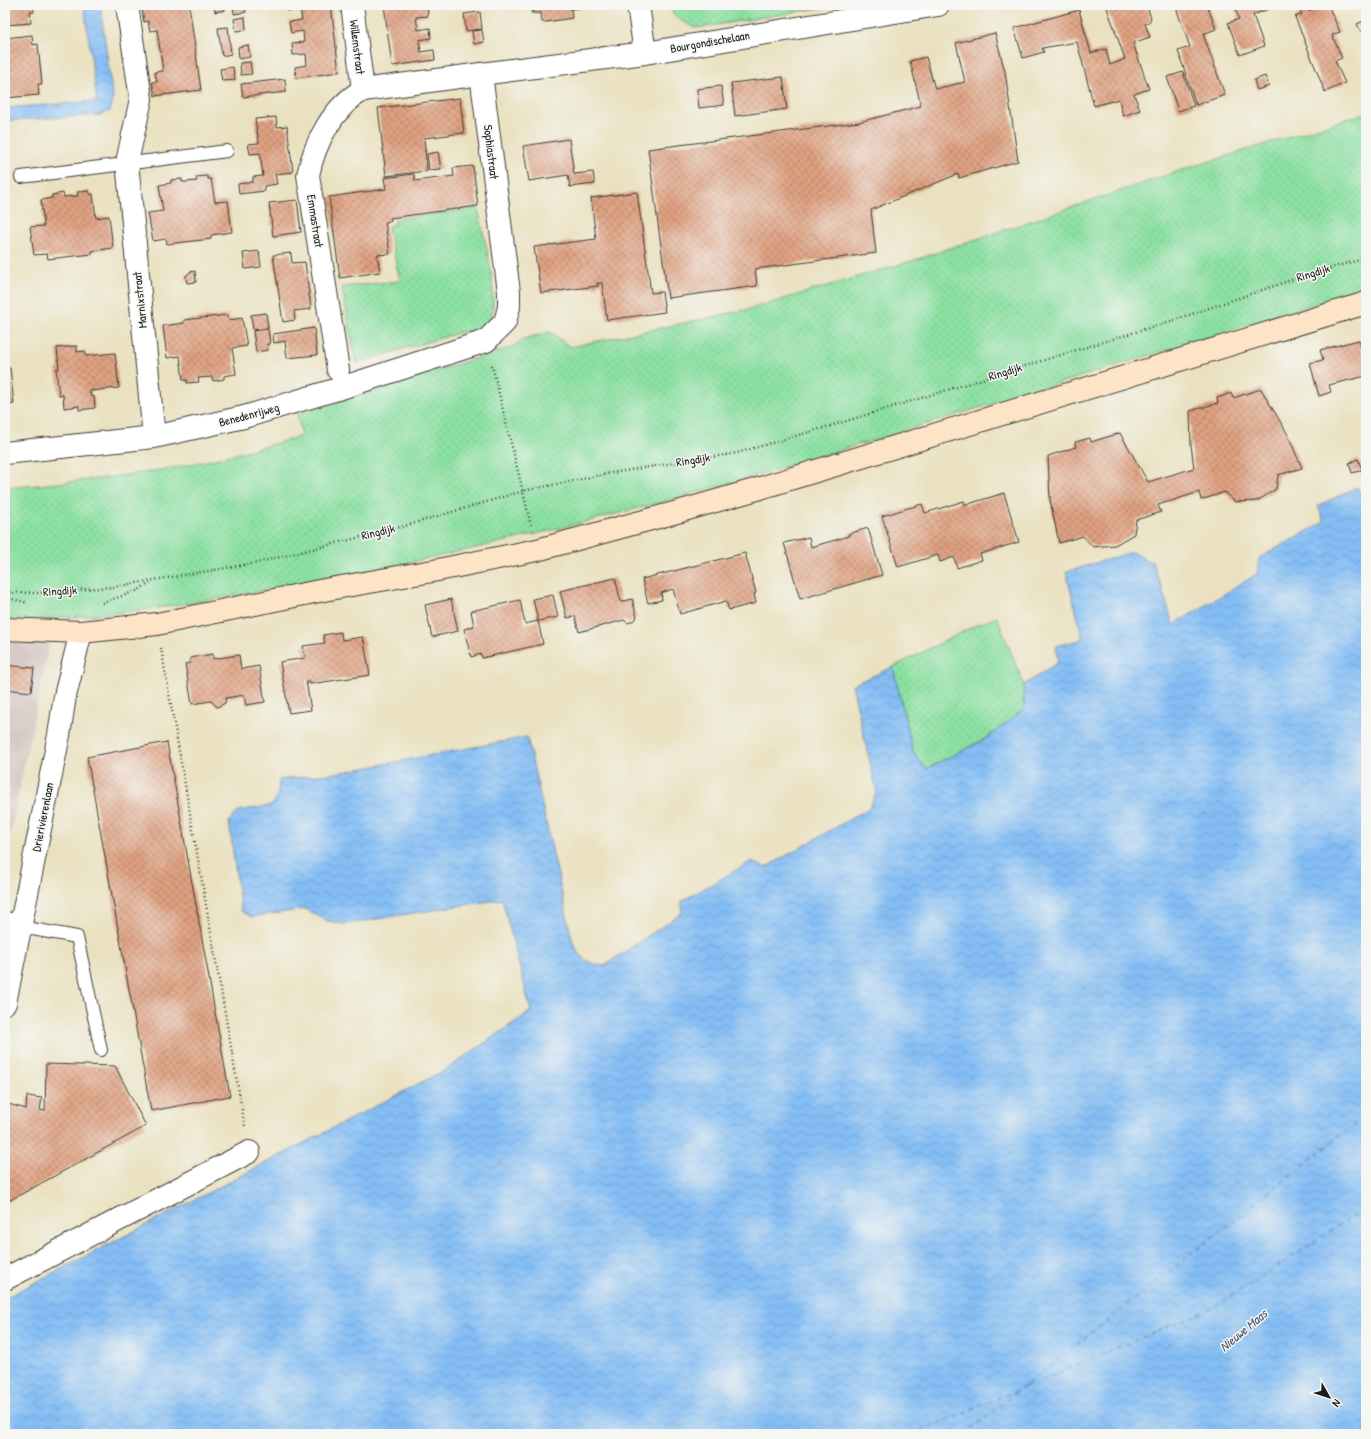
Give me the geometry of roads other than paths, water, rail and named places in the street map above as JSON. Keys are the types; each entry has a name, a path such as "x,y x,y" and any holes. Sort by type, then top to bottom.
{"street":[{"name":"Marnixstraat","path":"127,5 141,99 126,162 154,437"},
{"name":"Willemstraat","path":"352,5 363,90"},
{"path":"638,5 645,53"},
{"name":"Bourgondischelaan","path":"481,74 645,53 938,5"},
{"path":"363,90 481,74"},
{"name":"Sophiastraat","path":"481,74 509,292 509,307 505,322 486,341"},
{"name":"Emmastraat","path":"338,370 308,175 312,156 340,107 352,96 363,90"},
{"path":"5,629 81,632 157,624 324,590 438,570 536,550 681,512 1366,303"},
{"name":"Benedenrijweg","path":"5,453 154,437 244,417 342,388 486,341"},
{"name":"Drierivierenlaan","path":"5,1003 16,922 59,735 65,696 81,632"},
{"path":"5,1279 249,1152"}],"lane":[{"path":"21,177 126,162 227,150"},
{"path":"16,922 78,937 101,1050"}],"water":[{"path":"84,5 100,5 113,99 110,111 99,115 5,121 5,108 97,101"},
{"name":"Nieuwe Maas","path":"1357,487 1360,495 1366,493 1366,1434 5,1434 5,1298 447,1069 531,1011 502,899 345,924 327,921 305,909 252,917 241,911 229,822 238,811 273,805 278,794 279,780 343,772 527,737 573,943 582,957 588,962 604,966 682,913 682,901 752,861 765,868 869,808 877,792 852,685 893,667 913,752 926,769 987,738 1024,709 1024,685 1058,662 1056,646 1083,639 1066,572 1132,552 1152,562 1163,591 1173,625 1257,574 1259,558 1324,522 1318,506"}]}
